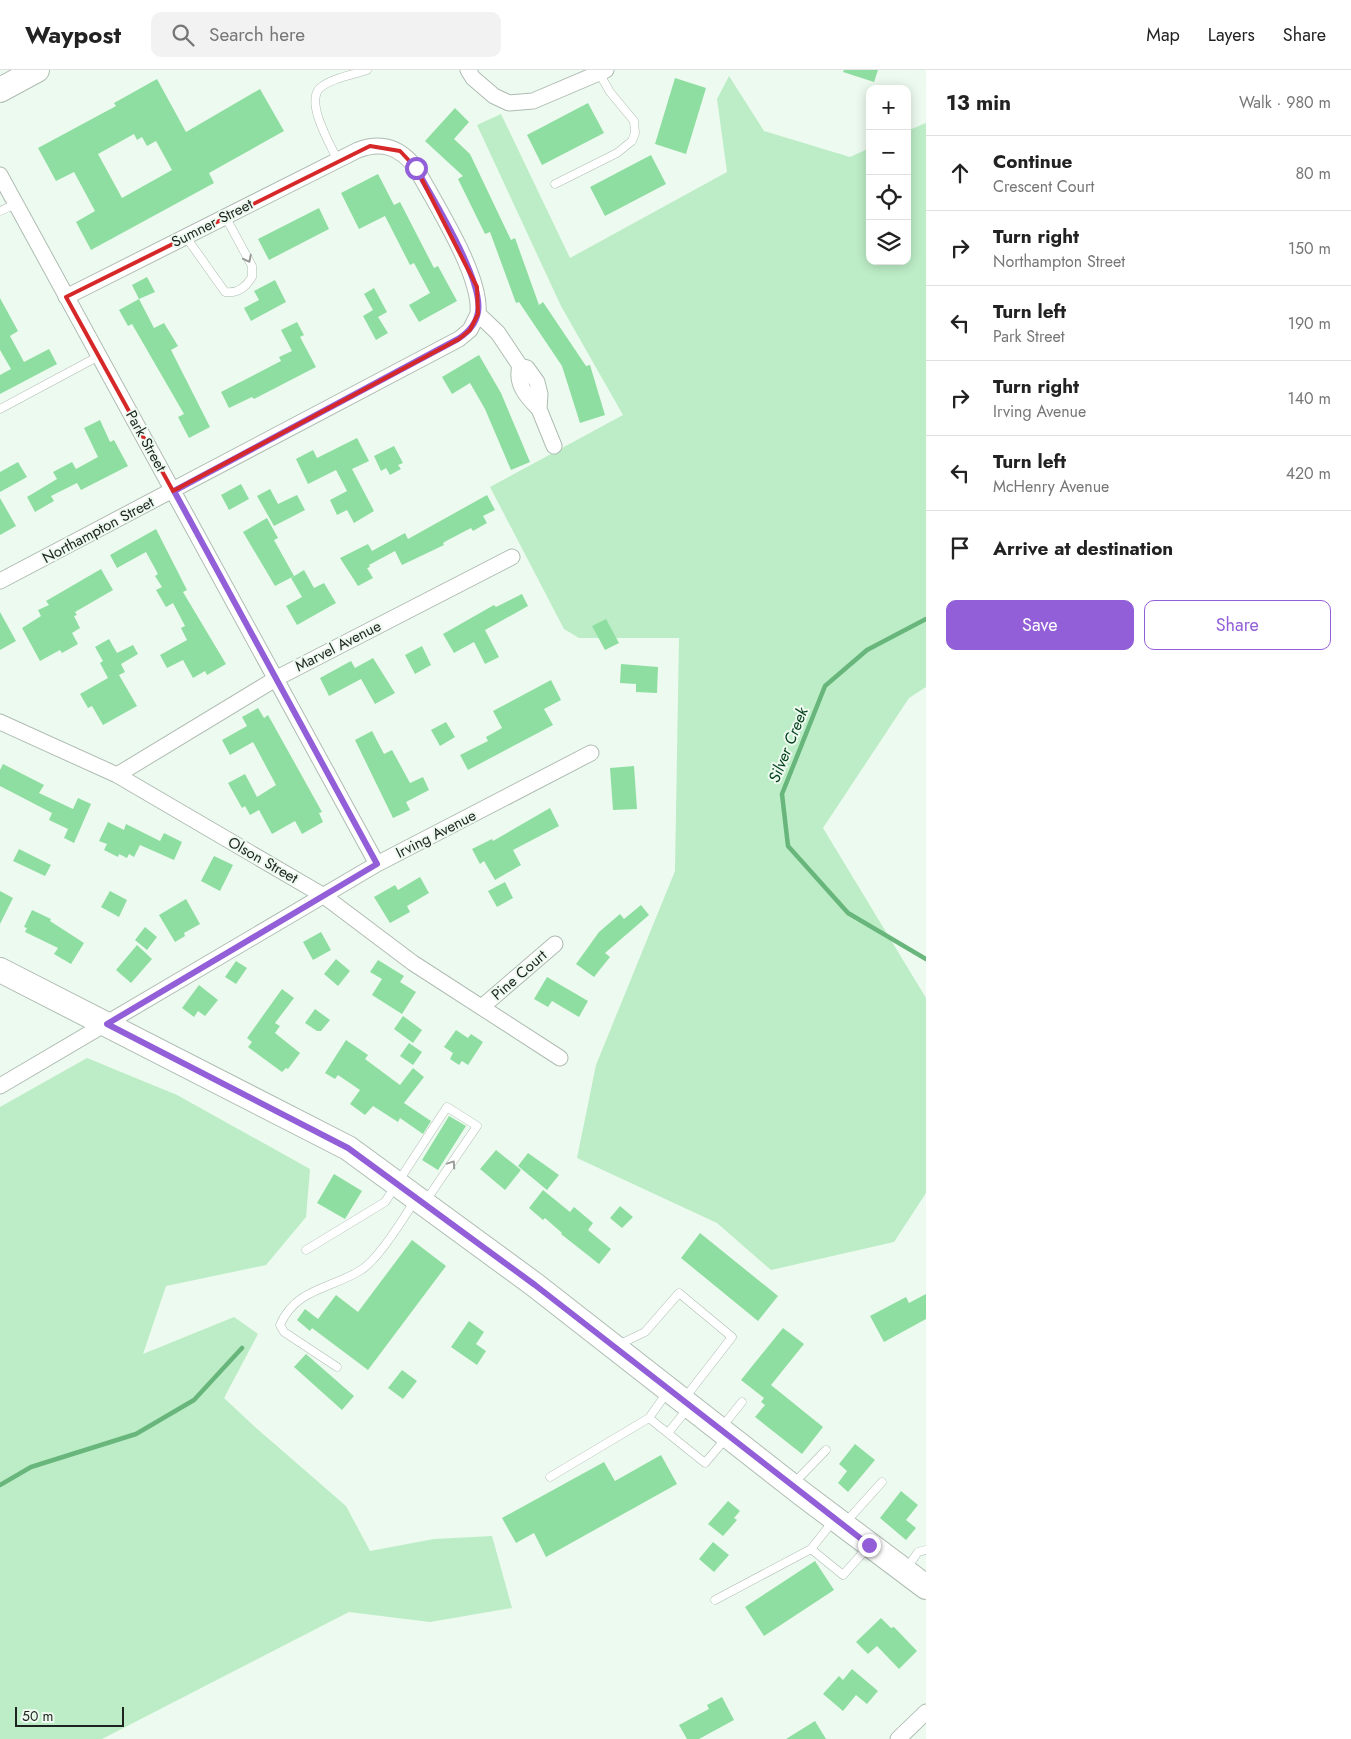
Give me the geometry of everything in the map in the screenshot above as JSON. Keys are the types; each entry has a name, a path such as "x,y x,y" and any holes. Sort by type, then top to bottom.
{"main road":[{"path":"0,90 37,70"},
{"path":"0,970 348,1148 535,1285 791,1486 926,1587"}],"street":[{"path":"468,70 472,78 494,96 509,103 534,101 603,71"},
{"name":"Sumner Street","path":"66,298 337,160 358,150 375,145 393,148 404,154 416,168 473,275 477,287 478,314"},
{"name":"Park Street","path":"0,175 66,298 277,678 377,864"},
{"path":"478,314 498,333 520,366 527,368 537,382 540,394 539,409 554,446"},
{"name":"Northampton Street","path":"0,581 174,491 458,339 470,330 478,314"},
{"name":"Marvel Avenue","path":"117,774 277,678 512,557"},
{"name":"Olson Street","path":"0,722 117,774 324,896 413,963 483,1006 560,1058"},
{"name":"Irving Avenue","path":"0,1086 377,864 591,753"},
{"name":"Pine Court","path":"483,1006 555,944"},
{"path":"898,1739 926,1712"}],"lane":[{"path":"337,160 314,107 314,96 326,84 367,70"},
{"path":"555,184 617,153 632,140 635,134 634,121 610,92 603,71"},
{"path":"0,211 16,204"},
{"path":"186,237 225,292 232,293 240,290 252,277 252,266 225,216"},
{"path":"0,409 99,356"},
{"path":"306,1250 384,1202 447,1107 477,1126 394,1234 363,1270 298,1299 283,1318 280,1325 284,1332 337,1366"},
{"path":"550,1477 680,1399 732,1338 679,1294 645,1332 614,1347"},
{"path":"668,1433 680,1399"},
{"path":"649,1418 705,1463 742,1402"},
{"path":"791,1486 826,1450"},
{"path":"715,1600 811,1548 882,1482"},
{"path":"811,1548 843,1575 869,1545"},
{"path":"904,1572 918,1552 926,1550"}],"highlighted area":[{"path":"370,146 400,151 416,168 477,287 478,314 470,330 459,339 173,491 66,297"}],"green space":[{"path":"729,76 764,131 850,157 866,150 866,265 911,265 911,129 926,123 926,687 909,698 823,828 926,998 926,1193 894,1242 771,1270 717,1223 577,1158 596,1065 675,871 679,638 579,638 564,629 490,487 623,415 561,306 477,125 501,114 570,258 727,172 717,99"},
{"path":"87,1058 177,1095 310,1169 306,1217 266,1265 166,1286 143,1354 234,1317 258,1334 224,1398 346,1506 370,1551 434,1539 492,1536 512,1608 430,1622 349,1612 102,1739 0,1739 0,1107"}],"building":[{"path":"844,70 878,70 874,82 843,72"},
{"path":"675,78 706,88 686,154 655,144"},
{"path":"157,79 186,132 260,89 284,131 209,173 214,183 91,250 76,222 95,211 74,172 56,181 38,148 116,106 114,103","holes":["134,134 137,140 142,137 147,146 156,141 172,170 122,198 98,154"]},
{"path":"588,103 604,133 542,165 527,135"},
{"path":"455,108 469,122 454,139 470,154 511,240 515,238 539,305 543,302 586,366 590,365 605,415 580,423 562,366 519,302 516,303 490,232 485,234 458,179 463,176 425,141"},
{"path":"651,155 666,184 605,216 590,187"},
{"path":"378,174 394,205 400,202 434,268 438,266 457,301 419,322 409,305 430,293 414,263 410,265 385,216 359,229 341,193"},
{"path":"319,208 329,229 269,260 258,239"},
{"path":"147,277 155,292 139,299 132,285"},
{"path":"275,280 286,302 251,321 244,308 259,300 254,291"},
{"path":"374,288 387,312 378,317 388,333 376,340 363,316 373,310 364,294"},
{"path":"0,298 18,331 10,336 24,362 49,349 57,364 0,394 0,375 11,369 0,350"},
{"path":"139,299 154,328 164,323 178,346 171,350 210,427 189,438 178,417 184,414 132,324 128,326 119,310"},
{"path":"297,322 304,335 300,337 316,367 254,399 252,397 229,408 221,392 281,361 279,357 292,351 281,330"},
{"path":"479,355 501,393 530,462 511,470 485,409 470,383 452,394 442,377"},
{"path":"100,420 110,442 114,440 128,466 81,490 77,483 51,496 54,501 35,512 27,497 57,479 53,472 72,462 76,469 98,457 84,428"},
{"path":"357,438 369,461 352,469 374,511 354,523 347,510 337,515 330,500 347,491 336,470 308,484 296,459 313,450 317,458"},
{"path":"394,446 403,463 398,465 401,469 390,475 386,468 381,471 374,456"},
{"path":"18,462 27,477 0,492 0,472"},
{"path":"241,484 249,499 229,510 221,495"},
{"path":"270,489 278,504 297,495 305,510 274,526 257,496"},
{"path":"487,495 495,510 483,516 487,523 473,531 471,528 443,543 444,545 402,565 395,551 369,565 370,567 367,568 373,578 358,586 340,558 368,544 372,551 405,533 408,539"},
{"path":"0,498 16,526 0,535"},
{"path":"267,518 278,538 274,540 294,576 275,586 243,532"},
{"path":"156,529 187,590 183,592 226,664 207,675 205,671 193,678 183,660 167,668 160,655 187,640 181,628 185,626 173,603 166,607 156,590 162,587 155,576 158,574 146,552 117,568 110,555"},
{"path":"101,569 113,590 75,612 77,615 74,616 80,628 72,633 78,644 62,653 60,650 40,661 22,628 41,616 38,610 49,605 46,601"},
{"path":"304,570 314,588 324,583 336,603 297,625 286,606 302,597 291,578"},
{"path":"522,594 528,606 485,630 499,657 485,664 474,642 454,653 443,634 494,605 496,607"},
{"path":"0,612 16,641 0,650"},
{"path":"606,619 619,643 605,650 592,626"},
{"path":"109,639 117,653 133,645 138,654 121,664 125,672 119,675 137,706 103,725 92,706 88,708 80,694 108,678 100,663 103,661 95,647"},
{"path":"422,646 431,665 415,674 405,655"},
{"path":"373,658 395,693 375,704 361,679 329,696 320,678 351,661 355,668"},
{"path":"621,664 658,667 657,693 636,692 636,684 620,683"},
{"path":"551,680 561,700 544,709 553,725 468,770 460,755 488,741 486,737 502,728 493,711"},
{"path":"258,708 264,718 268,715 322,812 319,813 323,822 302,834 295,821 272,834 259,810 250,815 245,806 242,808 228,783 245,774 257,797 276,785 253,742 230,755 222,740 247,726 242,717"},
{"path":"446,722 455,737 440,746 431,730"},
{"path":"372,731 384,754 392,750 410,783 423,777 429,790 406,802 410,810 393,818 355,740"},
{"path":"3,764 44,785 39,793 73,809 78,798 91,804 74,843 64,838 68,829 49,820 52,813 0,786 0,770"},
{"path":"634,766 637,809 613,810 610,768"},
{"path":"550,808 559,826 513,850 521,865 495,880 484,861 480,864 472,849 492,839 493,841"},
{"path":"108,822 124,830 126,824 160,841 164,833 182,842 174,860 140,845 134,857 129,854 127,858 119,854 118,857 104,850 107,844 99,841"},
{"path":"19,849 51,865 45,876 13,861"},
{"path":"214,856 233,865 220,891 201,881"},
{"path":"420,877 429,893 407,906 410,912 390,923 374,897 395,885 398,890"},
{"path":"505,882 513,898 497,907 488,891"},
{"path":"0,891 13,898 0,924"},
{"path":"110,891 127,900 119,917 101,907"},
{"path":"186,899 200,924 184,933 185,936 175,942 159,915"},
{"path":"641,905 649,915 605,953 610,957 594,977 576,964 599,932 620,914 624,919"},
{"path":"32,910 51,919 50,921 84,943 71,964 54,954 58,948 25,932 27,928 24,927"},
{"path":"145,927 157,937 147,950 135,940"},
{"path":"321,932 331,950 313,960 303,942"},
{"path":"137,945 152,959 131,983 116,970"},
{"path":"336,959 350,971 338,986 324,974"},
{"path":"378,960 404,976 400,982 416,992 402,1014 372,995 382,979 370,972"},
{"path":"236,961 247,968 236,984 225,977"},
{"path":"547,977 588,1001 579,1017 552,1001 548,1007 534,999"},
{"path":"199,985 218,1000 205,1016 198,1011 194,1017 182,1008"},
{"path":"282,989 294,998 275,1023 280,1026 275,1033 300,1053 288,1069 286,1068 282,1072 248,1047 252,1042 247,1038"},
{"path":"315,1009 330,1020 321,1031 317,1031 305,1023"},
{"path":"403,1016 422,1030 413,1043 394,1029"},
{"path":"456,1030 468,1038 471,1034 483,1042 468,1065 462,1061 459,1065 450,1059 453,1053 444,1047"},
{"path":"346,1040 368,1055 365,1059 400,1085 413,1068 424,1077 404,1103 431,1121 423,1134 400,1118 398,1122 373,1106 365,1115 350,1104 360,1090 338,1075 335,1079 325,1073"},
{"path":"409,1043 422,1052 413,1065 400,1056"},
{"path":"449,1116 466,1126 438,1170 422,1160"},
{"path":"496,1150 521,1170 505,1190 480,1169"},
{"path":"528,1153 559,1175 547,1190 518,1166"},
{"path":"334,1174 362,1191 345,1219 317,1203"},
{"path":"543,1190 570,1212 574,1207 593,1223 588,1230 611,1249 599,1264 561,1234 545,1218 543,1220 529,1208"},
{"path":"620,1206 633,1217 622,1228 610,1218"},
{"path":"700,1233 778,1296 758,1321 681,1258"},
{"path":"412,1240 446,1266 368,1370 312,1328 310,1331 297,1320 305,1309 318,1319 336,1295 358,1312"},
{"path":"926,1294 926,1319 884,1342 870,1316 906,1297 909,1303"},
{"path":"469,1321 484,1332 476,1344 486,1351 477,1365 451,1347"},
{"path":"783,1328 804,1344 771,1385 823,1427 802,1454 755,1417 765,1405 761,1402 764,1398 741,1380"},
{"path":"306,1354 354,1396 342,1410 294,1367"},
{"path":"402,1370 417,1381 403,1399 388,1388"},
{"path":"855,1444 875,1460 848,1492 838,1483 847,1471 839,1464"},
{"path":"661,1455 677,1484 546,1557 534,1533 516,1543 502,1518 604,1462 615,1481"},
{"path":"901,1491 918,1505 906,1520 916,1528 906,1540 880,1518"},
{"path":"728,1501 740,1511 734,1518 737,1520 723,1536 708,1524"},
{"path":"713,1542 729,1555 714,1572 699,1559"},
{"path":"815,1561 834,1590 764,1636 745,1607"},
{"path":"881,1618 891,1628 894,1627 917,1651 899,1669 877,1646 868,1654 856,1642"},
{"path":"852,1669 878,1691 867,1704 856,1695 843,1711 823,1694 839,1676 843,1680"},
{"path":"722,1697 734,1720 699,1739 687,1739 679,1725 709,1709 707,1705"},
{"path":"815,1721 826,1739 786,1739"}],"waterway":[{"name":"Silver Creek","path":"926,619 867,650 825,686 782,794 788,846 848,913 926,959"},
{"path":"0,1485 31,1467 136,1434 194,1400 242,1348"}],"route":[{"path":"416,168 475,280 479,306 474,325 458,339 174,491 377,864 107,1024 348,1148 535,1285 801,1494 869,1545"}]}
